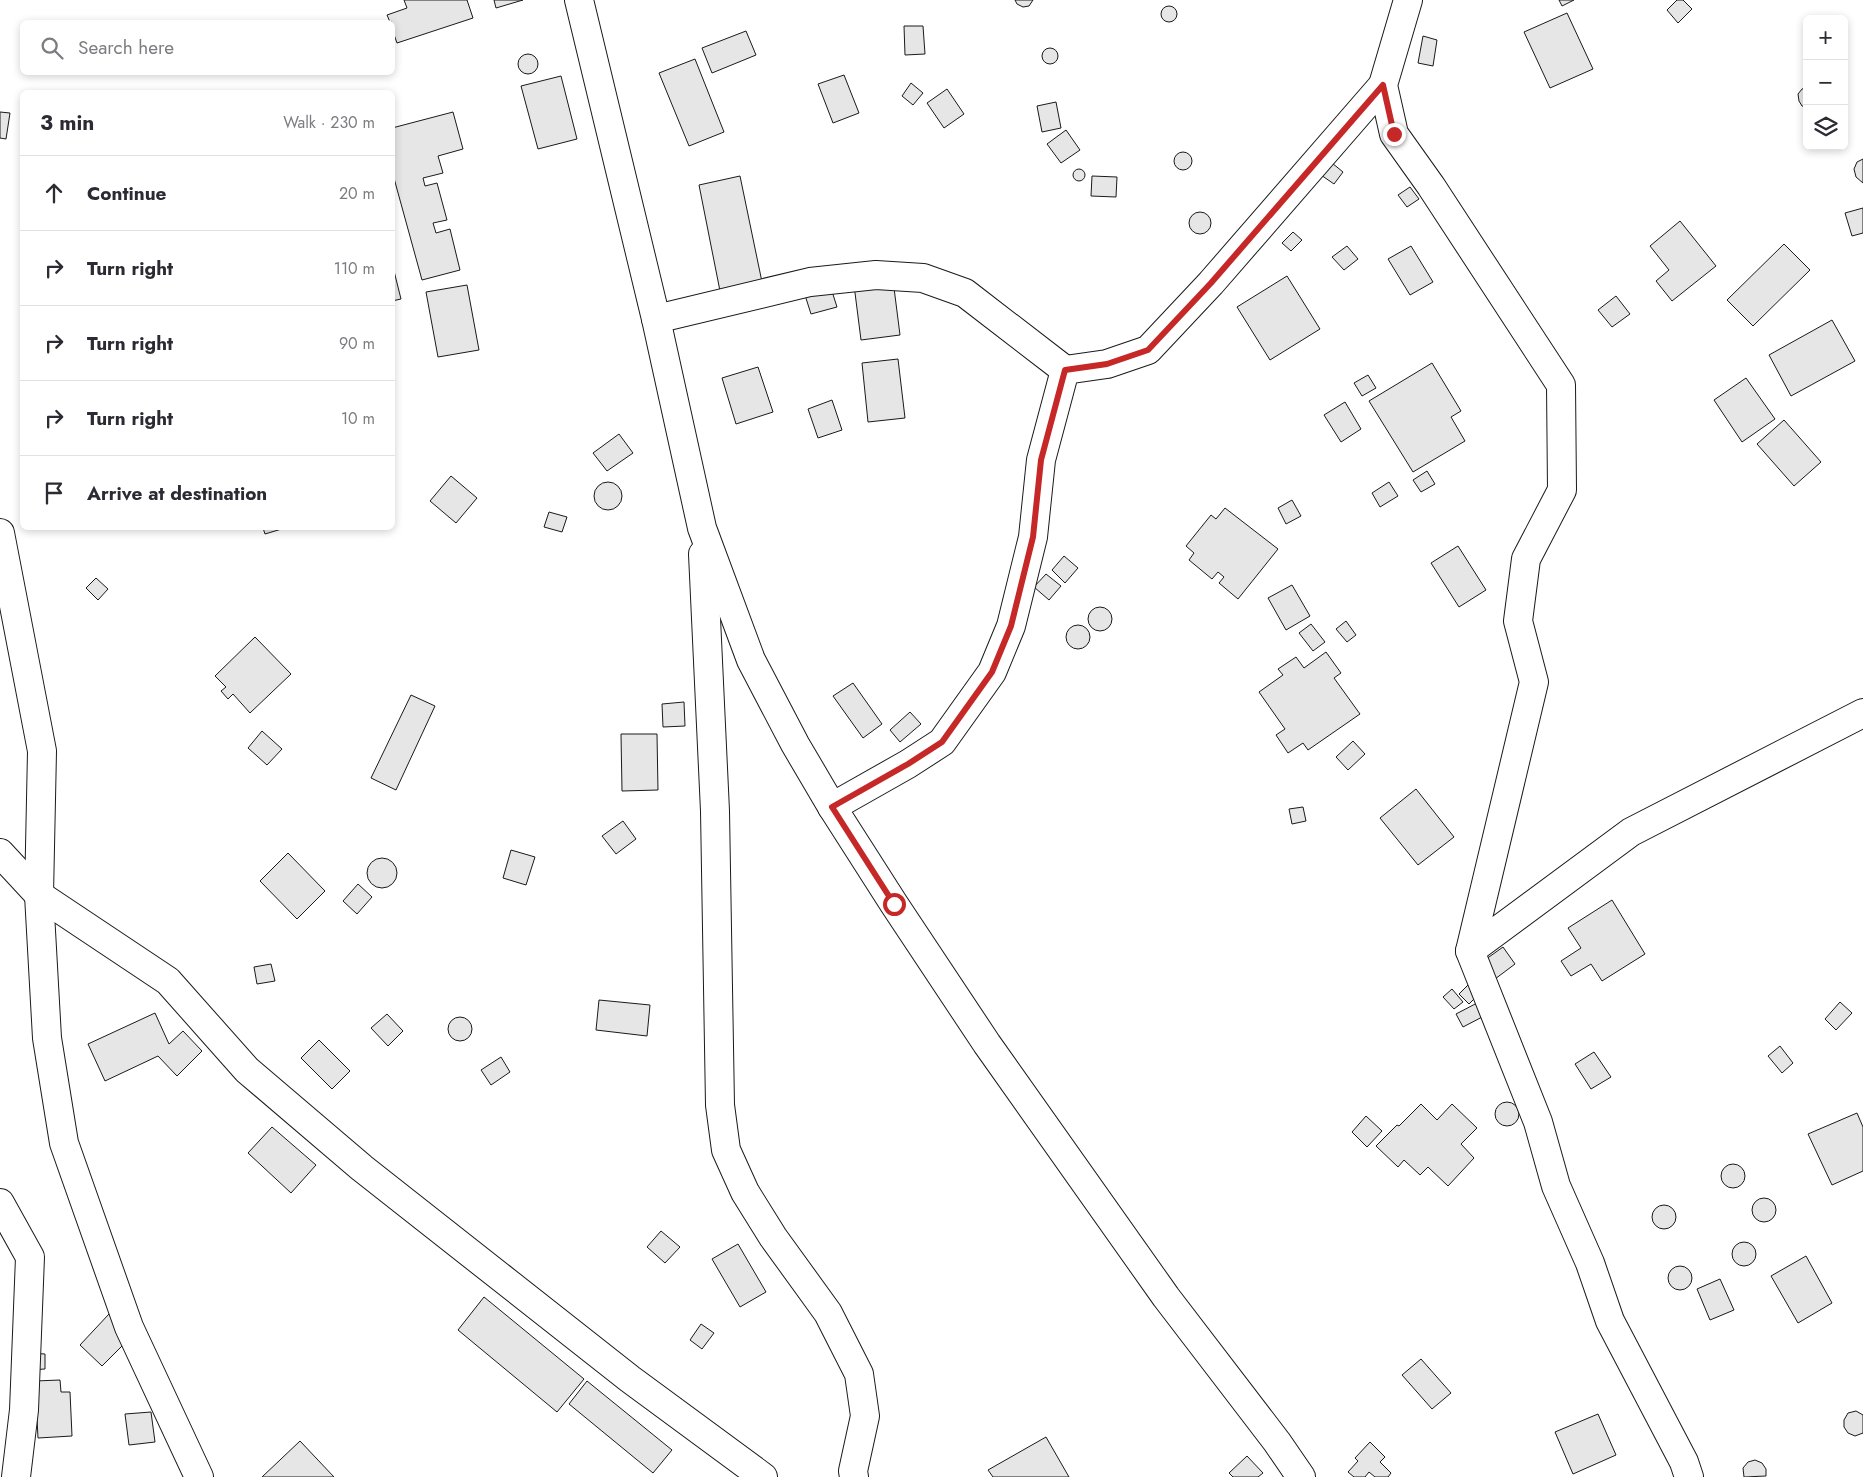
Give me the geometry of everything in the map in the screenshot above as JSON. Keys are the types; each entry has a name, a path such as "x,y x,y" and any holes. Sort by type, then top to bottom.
{"street":[{"path":"579,0 656,319 702,528 751,660 795,744 832,807 987,1044 1166,1296 1277,1442 1301,1477"},
{"path":"656,319 810,282 876,275 923,278 965,293 1065,370 1107,364 1148,350 1211,283 1383,85 1408,0"},
{"path":"1383,85 1394,134 1431,186 1561,385 1562,490 1526,559 1518,621 1534,682 1470,951 1538,1122 1556,1186 1590,1262 1610,1321 1684,1462 1689,1477"},
{"path":"832,807 908,764 942,742 992,672 1011,626 1016,608 1033,537 1041,460 1065,370"},
{"path":"702,528 715,810 720,1105 726,1150 745,1192 773,1238 828,1313 859,1374 865,1416 852,1471 854,1477"},
{"path":"0,533 42,750 39,895 47,1038 64,1143 129,1327 199,1477"},
{"path":"1470,951 1632,832 1863,712"},
{"path":"0,853 39,895 168,981 247,1070 362,1168 630,1378 763,1477"},
{"path":"0,1203 30,1257 24,1410 16,1477"}],"building":[{"path":"404,0 467,0 473,18 397,43 395,37 395,20 389,20 387,15 407,8"},
{"path":"494,0 523,0 496,8"},
{"path":"1015,0 1033,0 1029,6 1023,7 1017,4"},
{"path":"1559,0 1574,0 1562,6"},
{"path":"1677,0 1683,0 1692,9 1678,23 1667,10"},
{"path":"1169,6 1177,14 1169,22 1161,14"},
{"path":"1567,13 1593,69 1550,88 1524,32"},
{"path":"904,26 923,26 925,54 905,55"},
{"path":"746,31 756,55 712,73 702,48"},
{"path":"1423,36 1437,40 1433,66 1418,63"},
{"path":"1050,48 1058,56 1050,64 1042,56"},
{"path":"528,54 535,57 538,64 535,71 528,74 521,71 518,64 521,57"},
{"path":"695,59 724,132 689,146 659,73"},
{"path":"844,75 859,113 833,123 818,84"},
{"path":"561,76 577,139 538,149 521,86"},
{"path":"911,83 923,93 913,105 902,96"},
{"path":"947,89 964,114 944,128 927,103"},
{"path":"1802,89 1803,106 1799,101 1798,94"},
{"path":"1056,102 1061,128 1042,132 1037,106"},
{"path":"0,112 10,113 6,139 0,138"},
{"path":"453,112 463,149 438,156 443,173 423,178 425,186 437,183 447,220 433,223 436,233 450,229 460,270 422,280 395,182 395,127"},
{"path":"1066,130 1080,150 1061,163 1047,144"},
{"path":"1179,152 1187,152 1192,157 1190,168 1179,170 1174,165 1174,157"},
{"path":"1863,159 1863,183 1856,177 1854,169 1857,162"},
{"path":"1332,163 1343,172 1334,184 1321,175"},
{"path":"1077,169 1081,169 1085,175 1081,181 1077,181 1073,177 1073,173"},
{"path":"740,176 762,282 720,291 699,185"},
{"path":"1092,176 1117,177 1116,197 1091,196"},
{"path":"1410,187 1419,199 1407,207 1398,195"},
{"path":"1863,208 1863,233 1852,236 1845,213"},
{"path":"1200,212 1208,215 1211,223 1208,231 1200,234 1192,231 1189,223 1192,215"},
{"path":"1680,221 1716,266 1672,301 1656,281 1669,270 1650,246"},
{"path":"1293,232 1302,240 1291,251 1282,243"},
{"path":"1784,244 1810,270 1753,326 1727,300"},
{"path":"1347,246 1358,259 1344,270 1332,257"},
{"path":"1411,246 1433,282 1410,295 1388,259"},
{"path":"395,275 401,299 395,300"},
{"path":"1287,276 1320,329 1270,360 1237,307"},
{"path":"893,280 900,335 861,340 854,285"},
{"path":"467,285 479,350 438,357 426,292"},
{"path":"830,285 837,307 811,314 804,292"},
{"path":"1616,296 1630,314 1612,327 1598,310"},
{"path":"1832,320 1855,361 1791,396 1769,355"},
{"path":"898,359 905,418 868,422 862,363"},
{"path":"1432,363 1461,411 1451,417 1465,441 1413,472 1369,401"},
{"path":"758,367 773,412 736,424 722,378"},
{"path":"1368,375 1376,388 1362,396 1354,383"},
{"path":"1746,378 1775,419 1742,442 1714,400"},
{"path":"832,400 842,430 818,438 808,409"},
{"path":"1345,402 1361,429 1341,442 1324,415"},
{"path":"1784,420 1821,462 1794,486 1757,444"},
{"path":"619,434 633,453 607,471 593,453"},
{"path":"1427,471 1435,484 1421,492 1413,480"},
{"path":"451,476 477,498 456,523 430,501"},
{"path":"608,482 618,486 622,496 618,506 608,510 598,506 594,496 598,486"},
{"path":"1389,482 1398,496 1380,507 1372,493"},
{"path":"1292,500 1301,516 1286,524 1278,508"},
{"path":"1225,508 1278,549 1238,599 1219,583 1224,577 1218,572 1212,579 1189,560 1194,553 1186,546 1211,515 1216,519"},
{"path":"549,512 567,517 562,532 544,527"},
{"path":"264,530 278,530 265,534"},
{"path":"1458,546 1486,590 1459,607 1431,563"},
{"path":"1064,556 1078,568 1065,583 1052,570"},
{"path":"1046,574 1061,586 1049,600 1034,587"},
{"path":"96,578 108,589 98,600 86,588"},
{"path":"1292,585 1310,616 1286,630 1268,598"},
{"path":"1100,607 1105,608 1111,614 1111,624 1105,630 1100,631 1095,630 1089,624 1088,619 1089,614 1095,608"},
{"path":"1346,621 1356,635 1347,642 1336,629"},
{"path":"1311,624 1325,642 1313,651 1299,633"},
{"path":"1078,625 1083,626 1089,632 1089,642 1083,648 1078,649 1073,648 1067,642 1066,637 1067,632 1073,626"},
{"path":"255,637 291,674 250,713 233,694 228,699 221,691 226,687 215,676"},
{"path":"1326,652 1341,673 1334,678 1360,714 1308,750 1303,743 1288,753 1276,735 1285,729 1259,692 1283,675 1278,669 1296,657 1304,668"},
{"path":"853,683 882,724 863,738 833,696"},
{"path":"411,695 435,706 396,790 371,778"},
{"path":"684,702 685,726 663,727 662,704"},
{"path":"910,712 921,724 900,742 890,730"},
{"path":"262,731 282,749 267,765 248,748"},
{"path":"621,734 657,734 658,790 622,791"},
{"path":"1353,741 1365,754 1348,770 1336,757"},
{"path":"1416,789 1454,837 1418,865 1380,818"},
{"path":"1303,807 1306,821 1292,824 1289,809"},
{"path":"623,821 636,839 616,854 602,836"},
{"path":"511,850 535,857 526,885 503,878"},
{"path":"288,853 325,891 297,919 260,881"},
{"path":"382,858 388,859 396,867 396,879 388,887 382,888 376,887 368,879 367,873 368,867 376,859"},
{"path":"358,884 372,897 357,914 343,901"},
{"path":"1612,900 1645,954 1602,981 1591,964 1571,976 1561,961 1581,948 1568,928"},
{"path":"1503,947 1515,964 1495,979 1482,962"},
{"path":"271,964 275,981 257,984 254,967"},
{"path":"1469,984 1479,994 1469,1004 1459,994"},
{"path":"1452,989 1463,1002 1454,1009 1443,997"},
{"path":"599,1000 650,1005 647,1036 596,1030"},
{"path":"1479,1002 1486,1015 1463,1027 1456,1014"},
{"path":"1840,1002 1852,1013 1836,1030 1825,1019"},
{"path":"155,1013 169,1044 183,1031 202,1051 177,1076 158,1056 105,1081 88,1044"},
{"path":"387,1014 403,1031 388,1046 371,1028"},
{"path":"460,1017 469,1020 472,1029 469,1038 460,1041 451,1038 448,1029 451,1020"},
{"path":"319,1040 350,1071 332,1089 301,1058"},
{"path":"1780,1046 1793,1063 1782,1073 1768,1056"},
{"path":"1594,1052 1611,1077 1591,1089 1575,1064"},
{"path":"501,1057 510,1072 491,1085 481,1070"},
{"path":"1507,1102 1512,1103 1518,1109 1518,1119 1512,1125 1507,1126 1502,1125 1496,1119 1495,1114 1496,1109 1502,1103"},
{"path":"1421,1104 1437,1120 1452,1104 1477,1128 1461,1144 1474,1158 1448,1186 1428,1167 1420,1175 1404,1160 1398,1167 1376,1146"},
{"path":"1857,1113 1863,1127 1863,1171 1832,1185 1808,1134"},
{"path":"1366,1116 1382,1131 1367,1147 1352,1132"},
{"path":"272,1127 316,1165 291,1193 248,1153"},
{"path":"1733,1164 1738,1165 1744,1171 1744,1181 1738,1187 1733,1188 1728,1187 1722,1181 1721,1176 1722,1171 1728,1165"},
{"path":"1764,1198 1772,1202 1776,1210 1772,1218 1764,1222 1756,1218 1752,1210 1756,1202"},
{"path":"1664,1205 1669,1206 1675,1212 1675,1222 1669,1228 1664,1229 1659,1228 1653,1222 1652,1217 1653,1212 1659,1206"},
{"path":"661,1231 680,1247 665,1263 647,1247"},
{"path":"1744,1242 1749,1243 1755,1249 1755,1259 1749,1265 1744,1266 1739,1265 1733,1259 1732,1254 1733,1249 1739,1243"},
{"path":"738,1244 766,1292 740,1307 712,1259"},
{"path":"1806,1256 1832,1303 1798,1323 1771,1276"},
{"path":"1680,1266 1685,1267 1691,1273 1691,1283 1685,1289 1680,1290 1675,1289 1669,1283 1668,1278 1669,1273 1675,1267"},
{"path":"1720,1279 1734,1310 1710,1320 1697,1289"},
{"path":"484,1297 584,1379 557,1412 458,1330"},
{"path":"109,1314 132,1336 102,1366 80,1345"},
{"path":"701,1324 714,1333 702,1349 690,1340"},
{"path":"28,1353 45,1354 45,1369 28,1370"},
{"path":"1421,1359 1451,1393 1432,1409 1402,1375"},
{"path":"60,1380 61,1392 70,1392 72,1436 38,1438 35,1381"},
{"path":"587,1381 672,1450 653,1473 569,1404"},
{"path":"1856,1411 1863,1415 1863,1433 1855,1436 1848,1433 1844,1427 1844,1420 1848,1413"},
{"path":"151,1412 155,1442 129,1445 125,1414"},
{"path":"1598,1414 1616,1455 1573,1474 1555,1432"},
{"path":"1046,1437 1069,1477 993,1477 988,1470"},
{"path":"300,1441 334,1477 262,1477"},
{"path":"1370,1442 1385,1457 1380,1462 1391,1473 1388,1477 1375,1477 1369,1472 1365,1477 1354,1477 1348,1472 1358,1461 1355,1458"},
{"path":"1247,1456 1263,1473 1258,1477 1233,1477 1229,1473"},
{"path":"1755,1460 1762,1463 1766,1469 1766,1476 1744,1477 1743,1468 1748,1462"}],"route":[{"path":"894,904 832,807 908,764 942,742 992,672 1011,626 1033,537 1041,460 1065,370 1107,364 1148,350 1211,283 1383,85 1394,134"}]}
